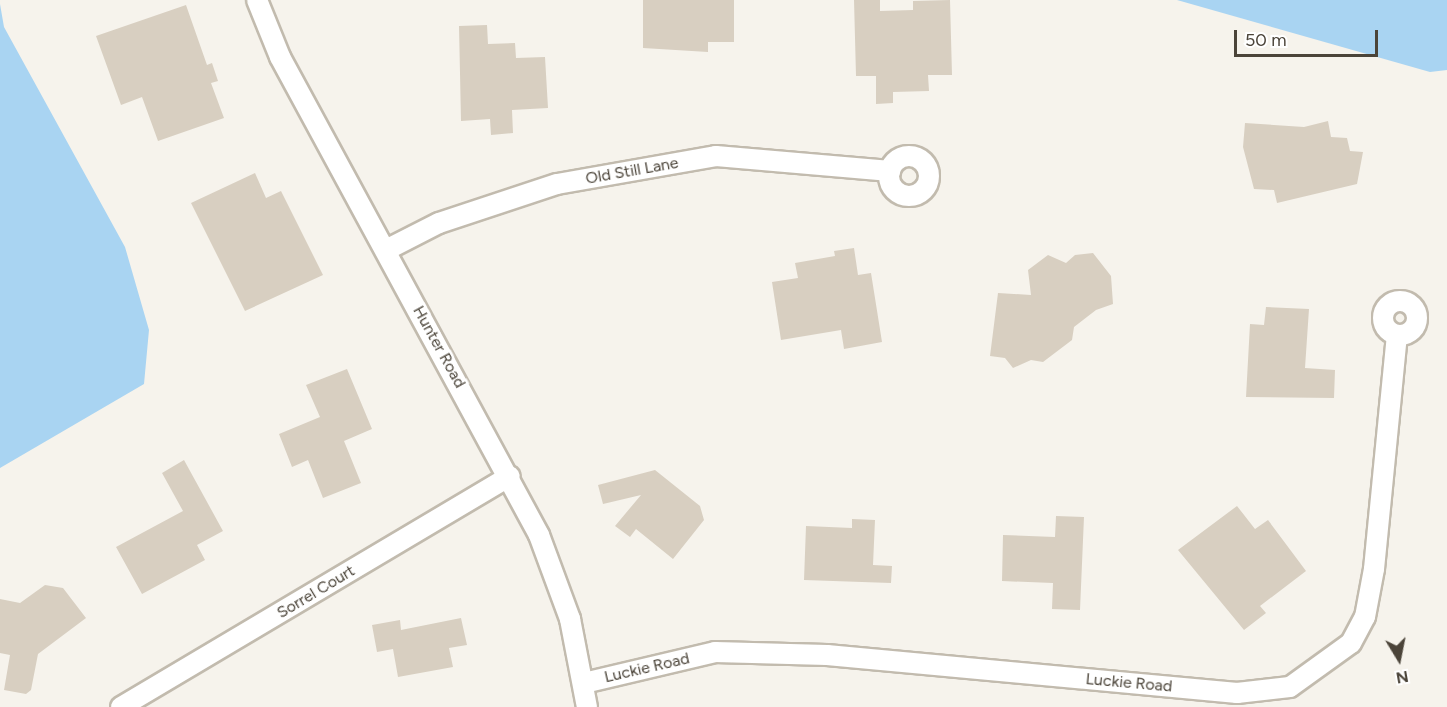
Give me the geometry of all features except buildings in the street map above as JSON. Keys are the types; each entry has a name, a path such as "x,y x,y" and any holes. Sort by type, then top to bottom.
{"street":[{"name":"Hunter Road","path":"257,0 280,57 510,476 539,535 566,608 588,707"},
{"name":"Old Still Lane","path":"386,250 439,223 557,184 716,156 890,171"},
{"name":"Luckie Road","path":"584,683 715,652 827,655 1236,693 1290,687 1351,643 1365,617 1374,568 1397,335"},
{"name":"Sorrel Court","path":"121,707 510,476"}],"water":[{"path":"1177,0 1447,0 1447,70 1430,72"},
{"path":"0,4 4,27 125,247 149,330 144,384 0,468"}]}
